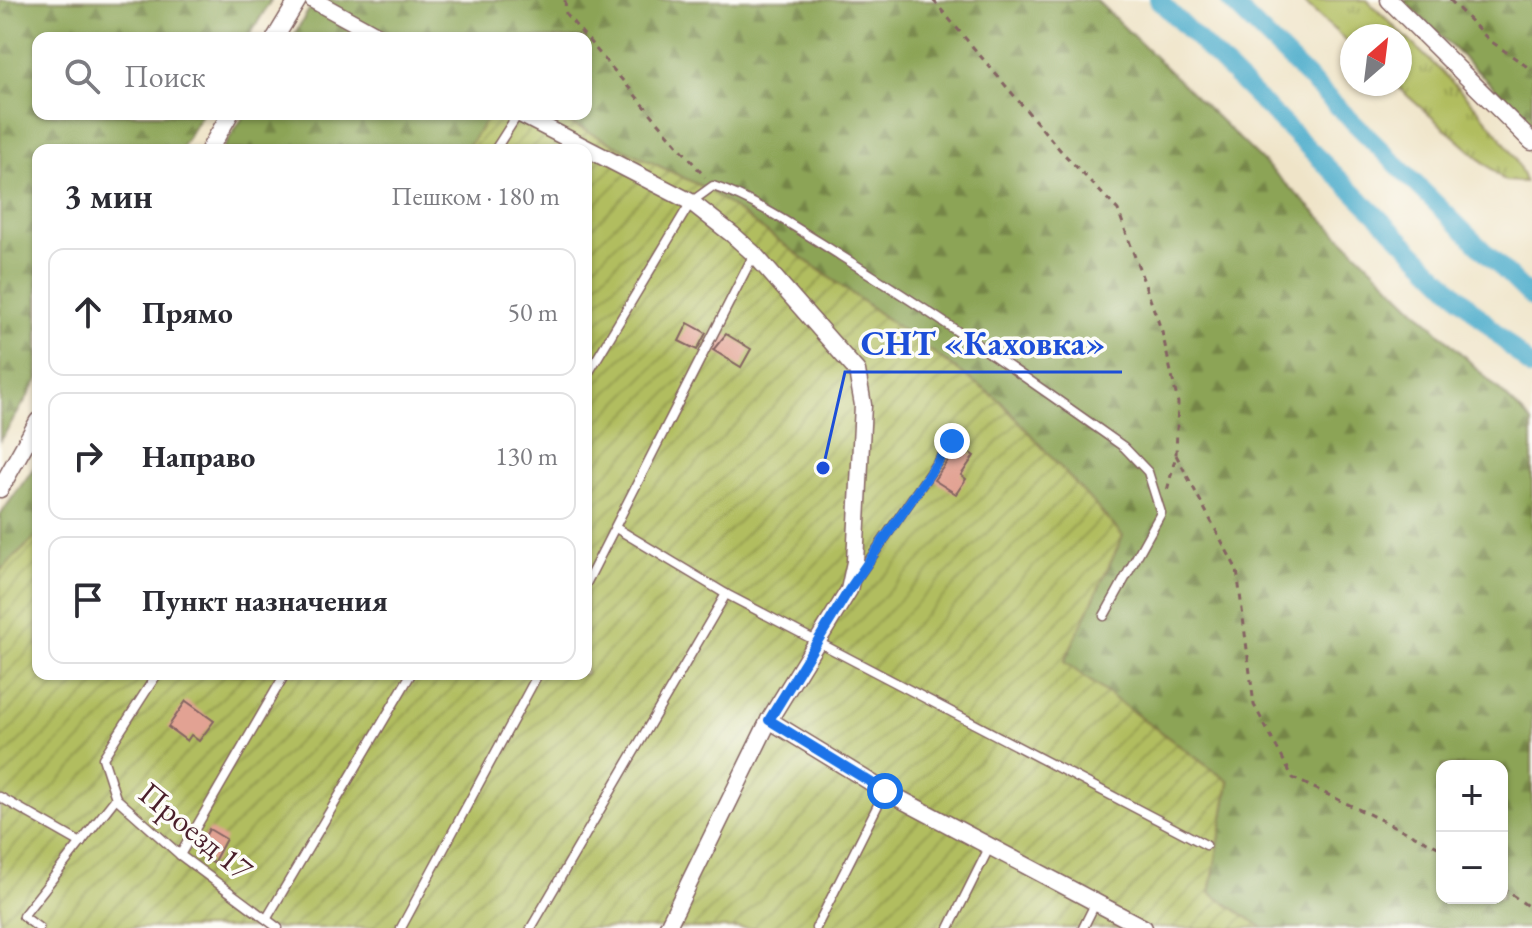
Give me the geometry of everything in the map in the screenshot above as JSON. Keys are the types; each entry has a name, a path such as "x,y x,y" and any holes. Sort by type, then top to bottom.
{"street":[{"path":"279,32 298,0"},
{"path":"313,0 371,32"},
{"path":"1389,0 1532,142"},
{"path":"212,144 226,120"},
{"path":"530,120 574,144"},
{"path":"592,153 691,202 754,254 857,371 863,405 855,562 849,590 769,720 667,928"},
{"path":"0,489 32,432"},
{"path":"769,720 885,791 1144,928"}],"lane":[{"path":"499,144 515,120"},
{"path":"592,367 691,202 713,186 794,227 941,317 1124,447 1148,472 1161,513 1104,616"},
{"path":"592,573 754,254"},
{"path":"849,590 952,441"},
{"path":"616,528 726,594 1206,845"},
{"path":"531,928 726,594"},
{"name":"Проезд 17","path":"153,680 103,758 116,798 180,855 278,928"},
{"path":"180,855 282,680"},
{"path":"267,918 407,680"},
{"path":"401,928 535,680"},
{"path":"816,928 885,791"},
{"path":"0,797 81,843"},
{"path":"39,928 23,916 116,798"},
{"path":"949,928 989,848"},
{"path":"1083,928 1095,904"}],"path":[{"path":"565,0 566,14 581,32"},
{"path":"933,0 1061,151 1118,210 1162,332 1178,403 1176,455 1161,513"},
{"path":"1450,0 1489,40 1532,70"},
{"path":"592,44 713,186"},
{"path":"1176,455 1237,570 1254,705 1293,778 1436,846"},
{"path":"1508,892 1532,909"}],"green space":[{"path":"0,0 271,0 252,32 32,32 32,120 198,120 184,144 32,144 32,390 0,441"},
{"path":"315,0 1096,0 1532,422 1532,928 1263,928 1210,893 1229,782 1064,662 1122,536 1000,401 707,189 563,120 592,120 592,32 296,32"},
{"path":"1301,0 1367,0 1392,24 1340,24 1340,35"},
{"path":"1403,0 1532,0 1532,124"},
{"path":"1412,43 1480,111 1500,136 1516,160 1525,182 1505,181 1408,96 1412,96"},
{"path":"241,120 486,120 470,144 226,144"},
{"path":"486,120 563,120 707,189 1000,401 1123,536 1064,662 1229,782 1210,893 1263,928 0,928 0,571 32,541 32,680 592,680 592,144 470,144"},
{"path":"32,470 32,541 0,571 0,515"}],"building":[{"path":"688,323 706,333 697,350 679,341"},
{"path":"726,334 751,349 741,367 713,350"},
{"path":"959,445 974,456 961,475 966,479 956,494 934,480"},
{"path":"186,701 214,721 199,741 191,735 187,741 168,727"},
{"path":"209,829 226,839 213,863 196,853"}],"waterway":[{"path":"1158,0 1532,368"},
{"path":"1229,0 1532,298"}],"place":[{"name":"СНТ «Каховка»","path":"823,468"}],"route":[{"path":"885,791 769,720 849,590 952,441"}]}
